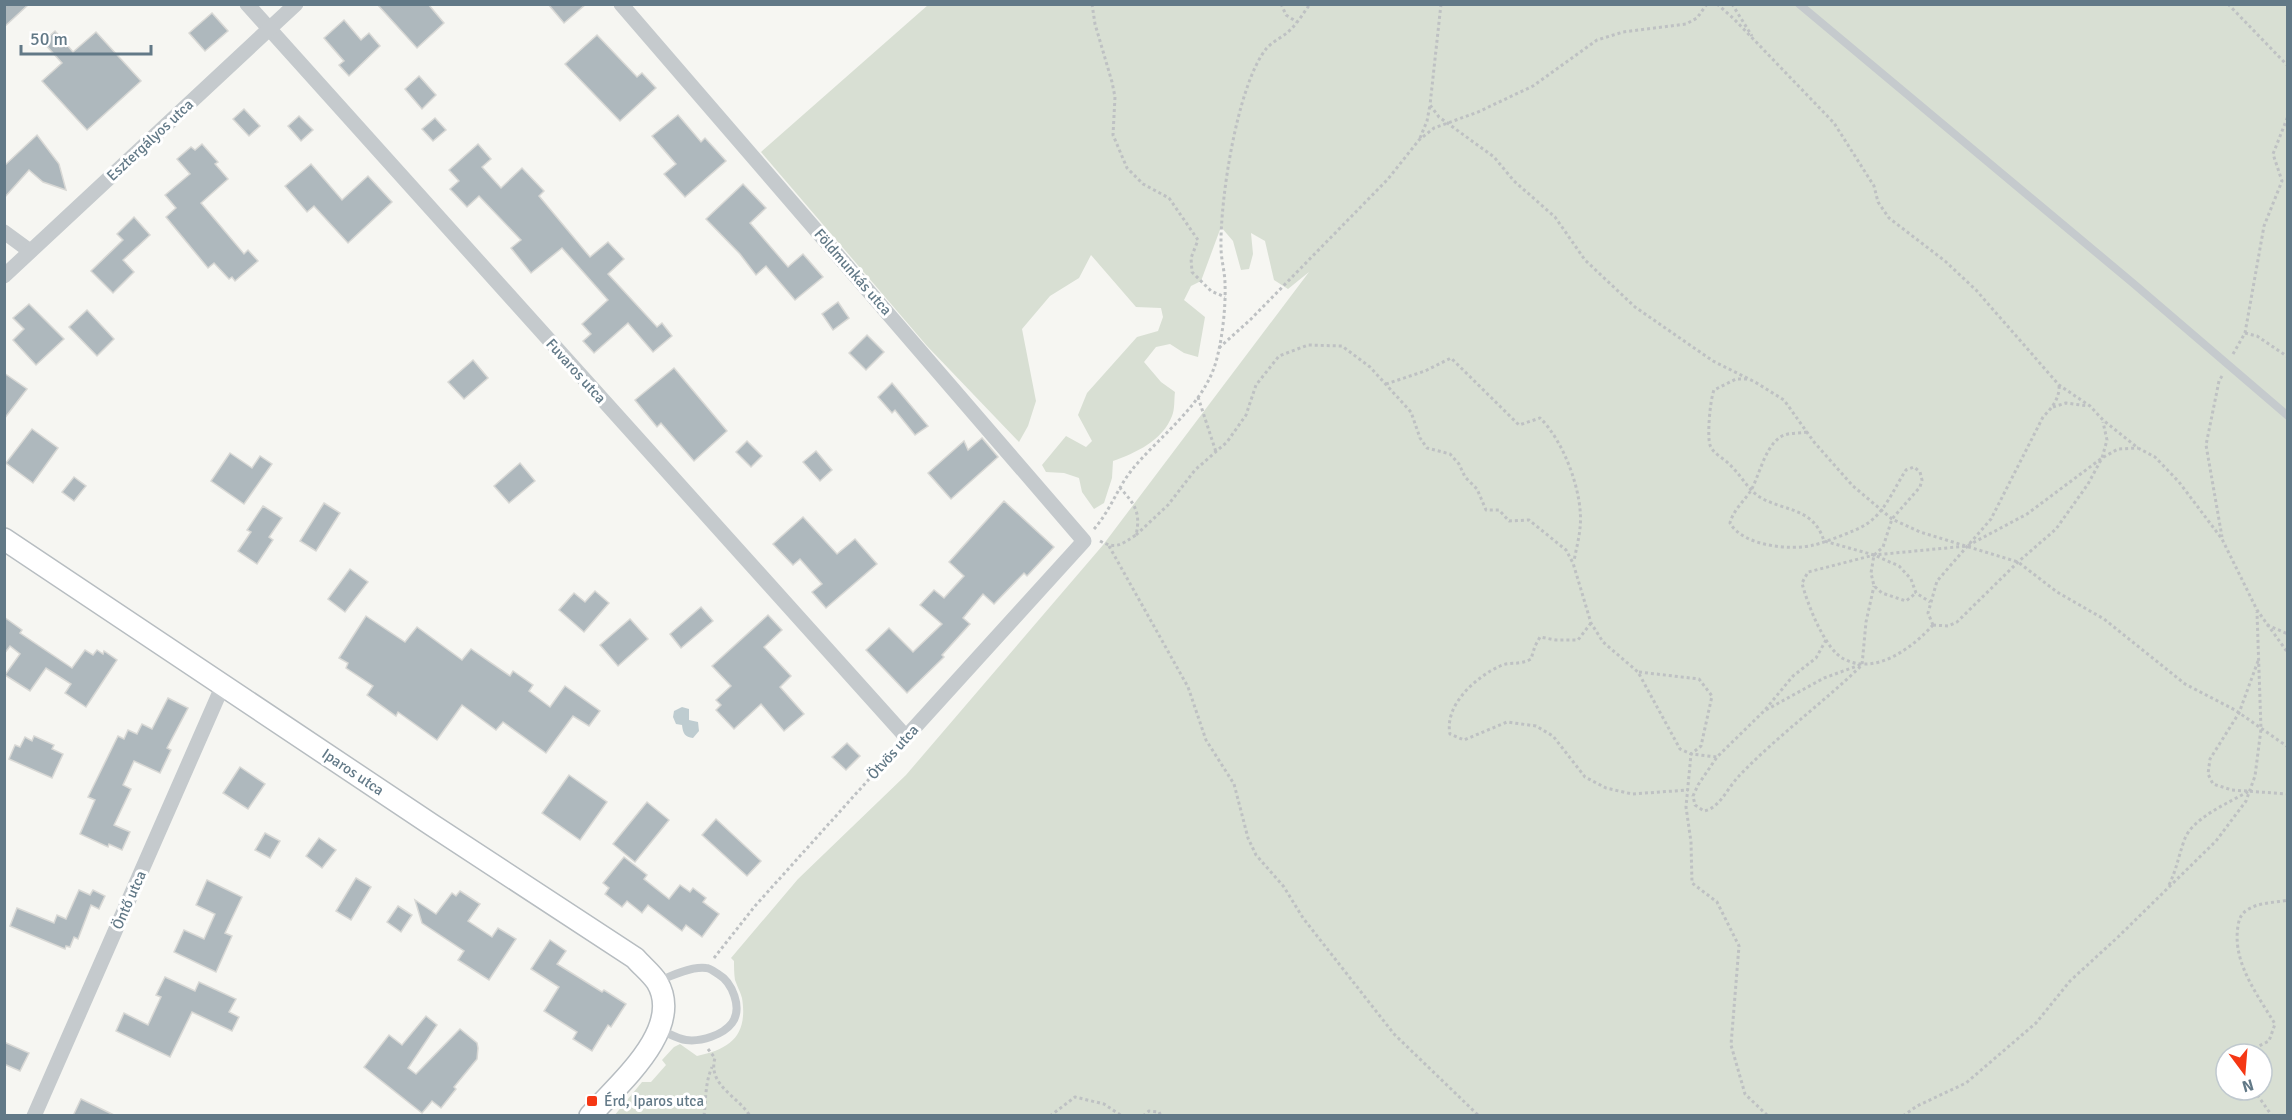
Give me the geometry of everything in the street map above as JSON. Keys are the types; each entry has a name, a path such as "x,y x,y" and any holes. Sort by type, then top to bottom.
{"street":[{"name":"Fuvaros utca","path":"247,4 906,737"},
{"name":"Esztergályos utca","path":"4,276 296,4"},
{"name":"Földmunkás utca","path":"621,4 1086,538"},
{"path":"4,232 30,252"},
{"name":"Ötvös utca","path":"906,737 1086,538"},
{"name":"Iparos utca","path":"4,539 635,958 657,982"},
{"name":"Öntő utca","path":"34,1116 223,685"},
{"path":"590,1116 648,1052 660,1030 663,998 657,982"}],"lane":[{"path":"1798,4 2288,416"},
{"path":"657,982 676,973 706,968 724,977 734,993 737,1010 732,1023 717,1034 702,1040 686,1040 660,1030"}],"path":[{"path":"1092,4 1095,24 1115,97 1113,135 1127,168 1143,184 1169,198 1198,240 1191,258 1192,272 1212,291 1225,297"},
{"path":"1281,4 1286,15 1297,22"},
{"path":"1310,4 1297,22 1267,48 1261,57 1236,125 1230,151 1222,226 1221,249 1225,297 1219,348 1211,378 1198,396 1134,467 1109,509 1086,538 1109,546 1121,545 1136,535 1168,505 1196,470 1227,442 1245,415 1256,385 1279,356 1308,345 1342,346 1370,367 1404,402 1427,448 1450,454 1459,464 1465,477 1477,489 1486,510 1499,510 1509,521 1529,520 1566,550 1573,562 1591,623 1603,642 1638,672 1680,749 1691,754 1717,757"},
{"path":"1419,140 1427,121 1430,105 1442,4"},
{"path":"1219,348 1251,319 1388,179 1419,140 1434,128 1478,112 1533,86 1598,40 1623,32 1686,24 1697,18 1707,4"},
{"path":"1717,4 1834,123 1874,186 1878,202 1889,218 1945,261 1976,290 2059,385 2090,406 2103,420 2138,448 2155,457 2179,482 2222,539 2257,610 2288,653"},
{"path":"1732,4 1756,42"},
{"path":"2228,4 2288,66"},
{"path":"1430,105 1439,117 1449,122 1494,157 1514,181 1555,217 1585,260 1635,307 1713,361 1784,400 1807,432 1853,486 1892,519 1920,532 2018,562 2057,592 2104,619 2185,684 2239,713 2288,747"},
{"path":"2222,539 2206,446 2219,381 2246,333 2264,226 2282,181 2273,154 2288,116"},
{"path":"2246,333 2257,336 2288,357"},
{"path":"1386,384 1451,358 1519,425 1540,418 1562,448 1572,476 1581,527 1573,562"},
{"path":"1749,379 1736,379 1714,390 1710,401 1710,445 1759,496 1804,514 1820,529 1824,541"},
{"path":"1933,625 1928,613 1937,581 1991,519 2043,417 2053,407 2059,392 2059,385"},
{"path":"1198,396 1216,452"},
{"path":"2053,407 2066,403 2090,406"},
{"path":"1933,625 1948,626 1957,622 2018,562 2056,530 2088,484 2102,458 2107,440 2103,420"},
{"path":"1807,432 1785,434 1776,441 1762,462 1751,489 1732,515 1730,523 1735,532 1754,541 1786,548 1814,545 1866,524 1882,510 1906,470 1914,467 1920,472 1922,480 1920,487 1892,519 1883,547 1874,555 1871,573 1874,586 1866,622 1862,665 1738,776 1712,809 1704,811 1695,805 1693,796 1698,785 1717,757 1764,711 1793,676 1816,658 1826,640"},
{"path":"1862,665 1842,659 1826,640 1808,605 1802,583 1808,572 1874,555 1966,546 2027,514 2102,458 2118,449 2138,448"},
{"path":"1120,488 1134,503 1138,524 1136,535"},
{"path":"1824,541 1874,555 1899,566 1911,579 1917,593 1930,602"},
{"path":"1109,546 1188,687 1206,740 1234,784 1248,838 1256,855 1284,887 1303,918 1394,1035 1479,1116"},
{"path":"1874,586 1882,593 1906,601 1917,593"},
{"path":"1903,1116 1917,1106 1966,1083 2036,1023 2070,981 2216,841 2246,801 2255,776 2261,729 2257,610"},
{"path":"1591,623 1578,640 1540,637 1531,659 1521,664 1502,664 1478,678 1458,700 1448,723 1450,734 1464,740 1507,722 1536,726 1553,736 1586,777 1606,788 1632,794 1688,790"},
{"path":"1764,711 1824,678 1891,658 1918,641 1933,625"},
{"path":"2267,625 2288,634"},
{"path":"2259,656 2239,713 2210,759 2208,774 2213,784 2232,790 2288,794"},
{"path":"1638,672 1699,679 1712,696 1701,746 1691,754 1686,807 1691,842 1692,883 1717,902 1739,946 1731,1045 1745,1094 1768,1116"},
{"name":"Ötvös utca","path":"706,968 755,906 906,737"},
{"path":"2167,890 2178,867 2184,839 2194,824 2250,790"},
{"path":"2267,1042 2275,1024 2254,990 2238,956 2236,941 2240,918 2247,910 2268,902 2288,900"},
{"path":"702,1040 715,1058 706,1081 704,1116"},
{"path":"712,1066 717,1082 745,1107 750,1116"},
{"path":"1050,1116 1075,1098 1104,1104 1122,1116"},
{"path":"2262,1102 2272,1116"},
{"path":"1143,1116 1149,1111 1159,1112 1161,1116"}],"shaded area":[{"path":"928,5 2287,5 2287,1115 614,1116 642,1082 651,1082 666,1065 662,1060 674,1047 680,1044 697,1056 719,1049 734,1038 742,1022 743,1011 742,998 735,980 734,961 731,958 798,879 906,775 1103,545 1309,272 1288,289 1274,280 1265,241 1251,233 1253,254 1249,269 1241,270 1233,241 1221,227 1201,281 1191,286 1184,300 1205,317 1198,357 1184,353 1170,344 1156,347 1144,362 1161,382 1175,392 1172,416 1155,439 1139,450 1113,461 1112,478 1104,503 1094,509 1082,492 1079,478 1064,473 1046,472 1042,465 1066,436 1086,447 1092,441 1078,415 1087,393 1137,337 1158,331 1163,317 1161,308 1136,307 1091,255 1079,278 1050,296 1022,329 1036,401 1028,426 1019,442 927,346 761,152"},
{"path":"682,707 689,709 689,720 698,722 699,731 693,738 685,734 682,725 676,724 673,717 674,711"}],"building":[{"path":"4,4 29,4 4,27"},
{"path":"377,4 428,4 444,23 417,48"},
{"path":"548,4 586,4 564,23"},
{"path":"212,13 228,31 205,51 189,33"},
{"path":"344,20 361,40 369,33 380,46 349,76 339,65 344,61 324,38"},
{"path":"55,31 73,52 96,32 141,81 87,130 42,81 62,63 43,42"},
{"path":"597,35 637,77 642,73 656,88 620,121 565,64"},
{"path":"419,76 436,95 422,109 405,89"},
{"path":"244,109 260,126 249,136 233,119"},
{"path":"678,115 701,142 705,138 726,161 685,197 664,174 676,164 652,136"},
{"path":"299,116 313,130 301,141 288,126"},
{"path":"435,118 446,130 433,141 422,129"},
{"path":"37,135 59,164 66,190 43,182 29,170 4,198 4,166"},
{"path":"202,144 218,162 215,164 228,179 201,203 244,254 248,250 258,261 235,281 232,277 229,279 214,263 208,268 166,217 176,208 165,195 190,174 177,159 191,147 195,150"},
{"path":"478,144 491,159 482,167 501,188 522,168 544,191 539,196 590,257 608,242 624,259 608,274 657,327 662,323 672,336 653,352 628,323 594,353 583,341 591,334 582,324 608,300 562,248 531,273 511,248 521,240 479,196 467,207 450,189 459,181 449,170"},
{"path":"311,164 342,200 368,176 392,202 348,243 314,206 307,212 285,186"},
{"path":"743,184 766,208 750,223 788,267 803,254 823,277 795,300 766,266 756,275 740,254 706,219"},
{"path":"134,217 150,235 123,260 134,272 113,293 91,271 123,240 117,234"},
{"path":"838,302 849,318 833,330 822,314"},
{"path":"29,304 64,339 36,365 13,340 24,329 13,318"},
{"path":"87,310 114,339 97,356 69,327"},
{"path":"867,335 884,352 866,370 849,353"},
{"path":"473,360 488,378 464,399 448,382"},
{"path":"674,368 727,431 694,461 661,423 657,427 635,400"},
{"path":"4,373 27,389 4,419"},
{"path":"892,383 928,426 915,435 895,410 892,413 878,397"},
{"path":"32,429 58,448 33,483 6,463"},
{"path":"982,438 998,457 951,499 928,473 964,441 968,450"},
{"path":"747,441 762,456 751,467 736,452"},
{"path":"816,451 832,470 820,481 803,462"},
{"path":"230,453 252,468 260,456 272,464 244,504 211,481"},
{"path":"520,463 535,481 509,503 494,486"},
{"path":"74,477 86,486 74,501 62,492"},
{"path":"1004,501 1054,547 1027,576 1024,573 994,604 983,594 963,618 970,624 942,655 944,657 907,693 866,650 889,628 913,652 942,624 920,605 934,590 944,598 964,576 949,562"},
{"path":"324,503 340,513 316,551 300,541"},
{"path":"263,506 282,518 269,537 273,540 257,564 238,551 251,532 247,530"},
{"path":"803,517 837,554 855,539 877,564 826,608 812,592 822,584 800,559 793,565 773,544"},
{"path":"350,569 368,582 345,612 328,599"},
{"path":"595,591 609,603 584,632 559,610 574,593 585,602"},
{"path":"701,607 713,621 681,648 670,634"},
{"path":"768,615 782,630 764,647 791,676 780,687 804,714 784,731 761,704 734,729 716,710 721,705 716,700 731,686 712,666"},
{"path":"366,616 405,642 417,627 462,660 471,649 510,676 513,671 533,685 529,691 550,707 565,686 600,711 589,726 573,716 546,753 503,722 496,730 462,705 437,740 398,712 396,716 367,695 373,686 346,668 348,663 339,658"},
{"path":"4,617 22,630 20,633 72,668 85,650 93,655 97,650 103,654 104,651 117,660 86,707 65,693 71,684 46,668 30,691 5,675 20,654 10,646 4,654"},
{"path":"630,619 648,639 618,666 600,645"},
{"path":"168,698 188,708 167,748 171,750 160,773 134,761 123,785 131,789 114,825 130,832 122,850 109,844 108,847 80,834 95,800 88,797 118,736 124,739 128,730 137,734 142,724 152,729"},
{"path":"34,736 54,745 52,749 63,754 52,778 9,759 15,745 20,747 25,737 32,741"},
{"path":"847,743 860,756 846,770 832,757"},
{"path":"240,767 265,784 248,809 223,793"},
{"path":"569,775 607,802 580,840 542,813"},
{"path":"647,802 669,820 635,862 613,844"},
{"path":"716,819 761,861 747,876 702,835"},
{"path":"265,833 280,841 270,858 255,850"},
{"path":"319,838 336,850 322,868 306,856"},
{"path":"624,857 647,875 644,879 669,899 680,885 690,892 693,888 706,898 703,902 719,914 702,937 686,925 682,931 648,905 642,913 627,901 622,907 605,894 609,888 603,883"},
{"path":"356,878 371,887 351,920 336,911"},
{"path":"207,880 242,897 225,933 232,936 216,972 174,952 184,930 204,939 215,914 196,905"},
{"path":"79,890 90,895 93,890 105,896 99,909 91,905 78,939 74,937 70,947 66,946 65,949 10,926 17,908 54,923 57,915 66,919"},
{"path":"460,891 480,904 468,921 492,937 498,928 516,939 489,980 458,960 464,951 422,923 415,900 436,914 452,893 456,896"},
{"path":"398,906 412,915 401,932 387,922"},
{"path":"550,940 566,951 557,964 626,1004 611,1027 608,1025 592,1051 573,1039 577,1032 544,1011 559,987 531,969"},
{"path":"165,977 195,991 199,982 236,999 229,1012 239,1017 232,1031 192,1012 170,1057 116,1031 124,1013 148,1025 161,997 156,995"},
{"path":"426,1016 437,1025 408,1068 416,1074 460,1029 477,1043 478,1048 477,1059 454,1087 456,1089 441,1108 432,1101 422,1113 364,1067 389,1035 402,1045"},
{"path":"4,1042 29,1053 20,1071 4,1064"},
{"path":"81,1099 116,1116 73,1116"}],"place":[{"name":"Érd, Iparos utca","path":"592,1101"}]}
